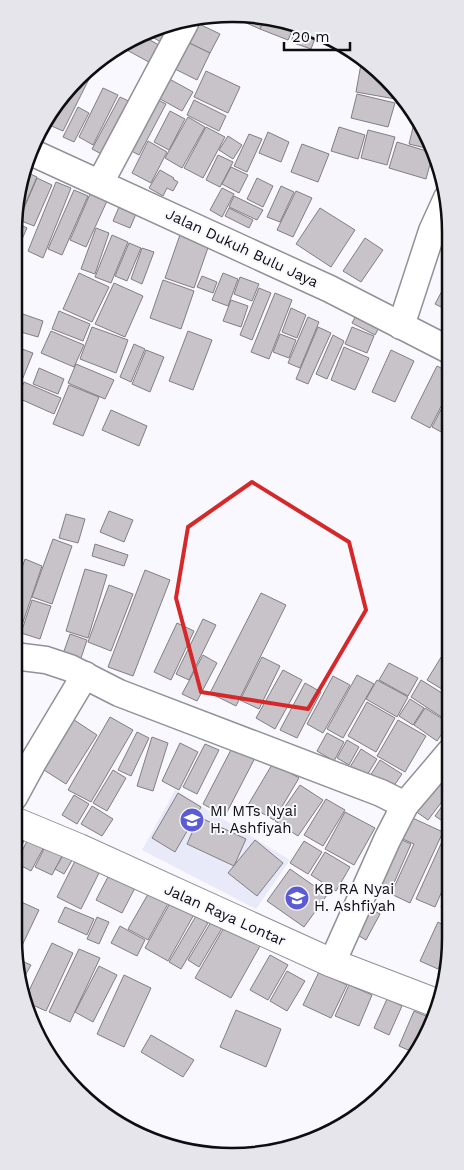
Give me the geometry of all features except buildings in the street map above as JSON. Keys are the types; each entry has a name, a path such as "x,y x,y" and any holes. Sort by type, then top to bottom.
{"street":[{"path":"100,183 182,29"},
{"name":"Jalan Dukuh Bulu Jaya","path":"37,155 330,289 442,346"},
{"path":"401,326 432,231 441,212"},
{"path":"22,657 46,660 70,668 119,694 381,793 405,805"},
{"path":"22,782 85,675"},
{"path":"332,964 405,805 442,761"},
{"name":"Jalan Raya Lontar","path":"22,824 332,964 431,1001"}],"highlighted area":[{"path":"252,482 349,542 366,610 308,709 201,692 176,598 188,527"}],"shaded area":[{"name":"MI MTs Nyai H. Ashfiyah","path":"175,790 290,860 256,909 142,850"}],"place":[{"name":"MI MTs Nyai H. Ashfiyah","path":"192,820"},
{"name":"KB RA Nyai H. Ashfiyah","path":"297,898"}]}
